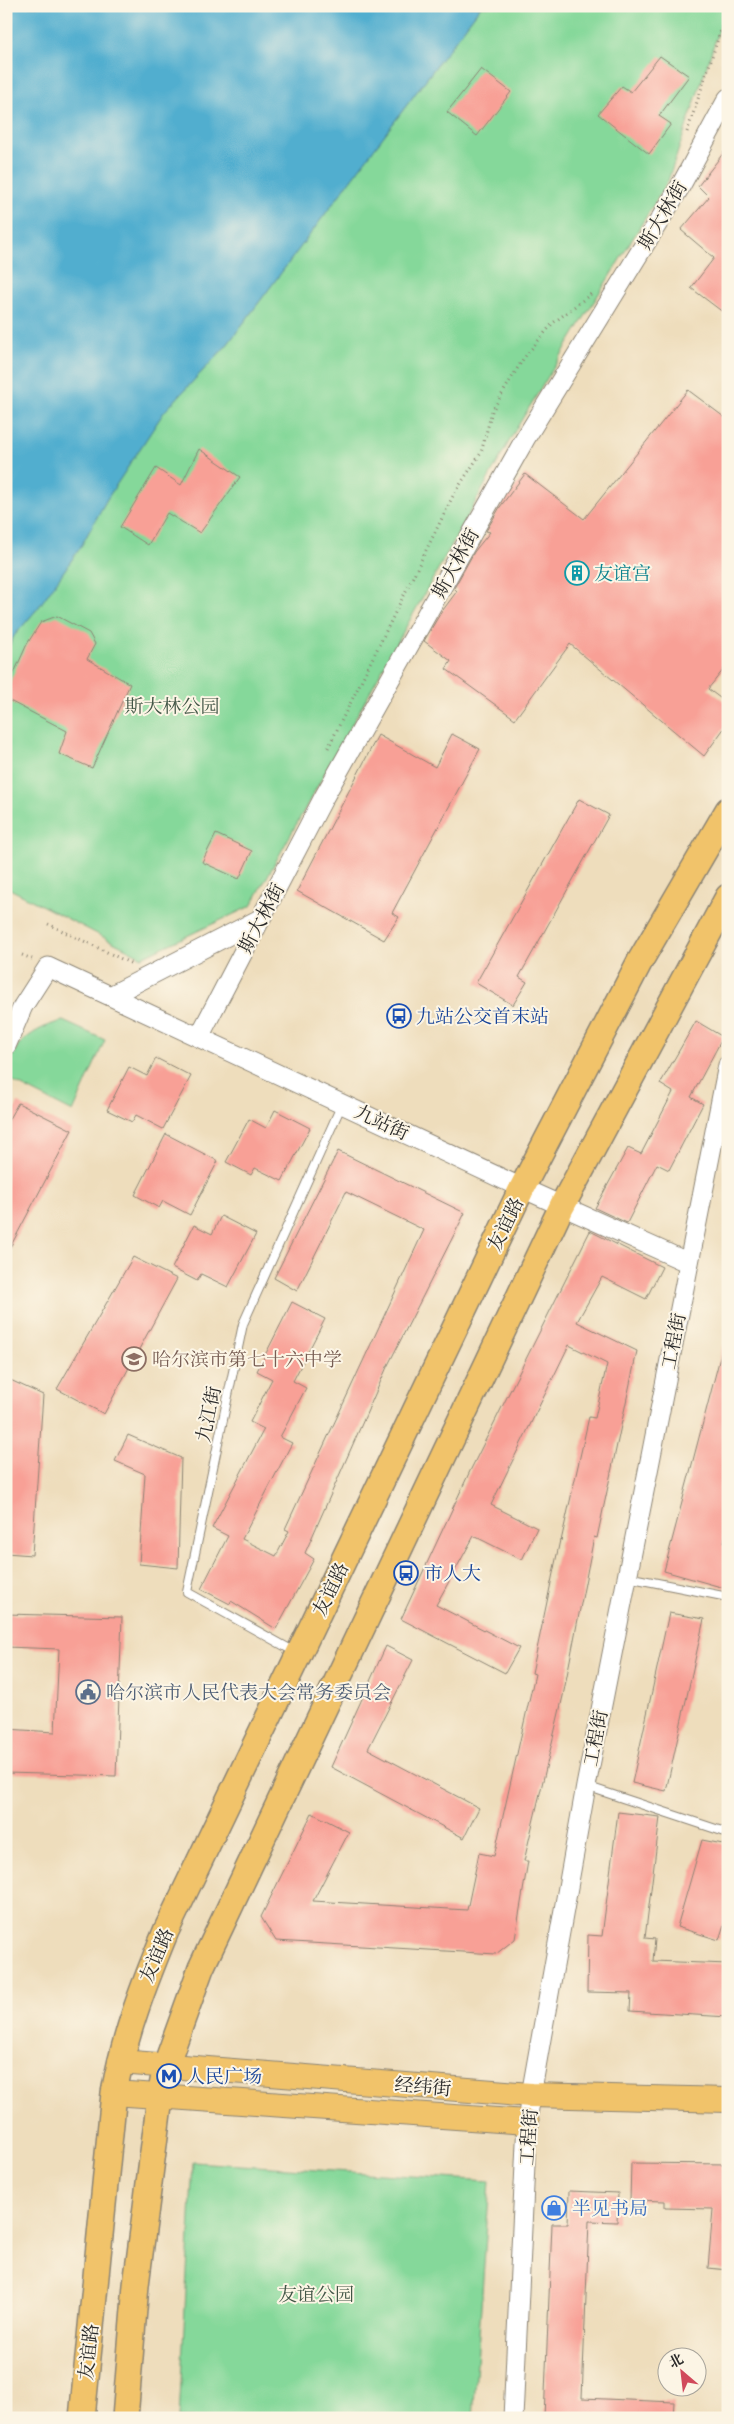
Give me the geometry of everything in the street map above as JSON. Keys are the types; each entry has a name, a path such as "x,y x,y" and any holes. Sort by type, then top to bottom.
{"highway":[{"name":"友谊路","path":"82,2418 114,2093 120,2062 142,1988 166,1931 522,1188 640,961 728,810"},
{"path":"125,2418 136,2285 160,2096 166,2065 201,1968 220,1924 562,1206 728,897"}],"main road":[{"name":"经纬街","path":"120,2062 531,2095 728,2100"},
{"name":"经纬街","path":"114,2093 527,2122"}],"street":[{"name":"斯大林街","path":"198,1037 324,797 520,448 680,187 728,98"},
{"path":"110,996 260,919"},
{"name":"九站街","path":"6,1046 23,1006 48,967 522,1188 689,1263"},
{"name":"工程街","path":"513,2418 527,2122 531,2095 586,1786 728,1065"}],"lane":[{"name":"九江街","path":"298,1654 187,1592 243,1324 342,1104"},
{"path":"627,1577 728,1597"},
{"path":"586,1786 728,1833"}],"path":[{"path":"687,134 728,9"},
{"path":"324,756 455,492 481,453 492,411 511,378 553,322 592,294"},
{"path":"48,924 134,965"}],"green space":[{"name":"斯大林公园","path":"481,6 727,6 668,181 516,429 251,906 142,957 6,887 6,652 14,636 38,608 80,548 107,499 164,412 227,345"},
{"path":"63,1021 105,1040 73,1112 6,1078 7,1067 11,1057 24,1040 42,1028"},
{"name":"友谊公园","path":"193,2162 490,2181 473,2418 179,2418"}],"water":[{"path":"6,6 481,6 227,345 164,412 107,499 80,548 38,608 14,636 6,652"}],"building":[{"path":"660,56 689,76 659,116 671,124 649,154 598,114 622,86 631,92"},
{"path":"481,69 511,92 477,136 447,112"},
{"path":"728,147 728,316 691,288 714,258 681,230 709,197 698,186"},
{"name":"友谊宫","path":"688,390 728,420 728,664 708,689 728,704 728,723 704,756 570,644 515,719 446,669 451,661 424,641 440,614 457,591 454,588 474,552 490,532 486,531 500,507 525,474 584,519"},
{"path":"199,449 240,477 200,533 167,513 148,545 120,527 156,468 181,485"},
{"path":"57,616 89,633 95,644 87,659 130,684 92,768 59,754 67,731 6,699 6,691 27,644 41,622"},
{"path":"452,734 480,749 392,913 399,917 384,940 297,891 378,735 435,767"},
{"path":"579,799 609,815 519,977 527,982 513,1005 476,983"},
{"path":"216,834 252,851 239,879 202,862"},
{"path":"696,1021 723,1037 691,1097 703,1104 669,1170 657,1164 627,1223 595,1208 628,1148 641,1154 673,1092 660,1084"},
{"path":"156,1058 191,1076 163,1129 136,1115 132,1122 107,1110 129,1067 147,1076"},
{"path":"18,1103 72,1130 6,1255 6,1124"},
{"path":"275,1110 310,1128 282,1181 255,1168 251,1175 226,1162 249,1119 266,1128"},
{"path":"166,1134 218,1161 190,1215 163,1201 159,1208 135,1195"},
{"path":"338,1151 465,1213 387,1367 305,1553 314,1559 276,1629 231,1601 230,1604 201,1589 228,1536 212,1528 264,1429 250,1422 272,1379 257,1371 292,1302 325,1319 293,1381 306,1388 280,1437 292,1443 242,1539 276,1556 289,1531 285,1529 424,1230 346,1192 297,1291 274,1278"},
{"path":"221,1216 256,1234 228,1287 201,1274 197,1281 172,1268 194,1225 212,1234"},
{"path":"590,1231 662,1267 646,1299 602,1277 577,1322 637,1351 597,1538 594,1537 563,1696 524,1861 528,1861 515,1939 496,1954 276,1941 261,1917 312,1813 349,1832 313,1901 467,1910 479,1853 494,1856 535,1674 532,1673 560,1540 589,1417 595,1418 607,1364 569,1345 491,1505 537,1528 522,1560 474,1536 436,1605 519,1648 505,1673 401,1619 470,1471"},
{"path":"133,1257 177,1279 104,1414 57,1389"},
{"path":"723,1346 728,1346 728,1526 724,1542 728,1543 728,1589 664,1571"},
{"path":"6,1378 43,1395 32,1555 6,1553"},
{"path":"128,1435 181,1458 178,1568 139,1564 145,1474 115,1461"},
{"path":"669,1613 704,1619 666,1791 632,1783"},
{"name":"哈尔滨市人民代表大会常务委员会","path":"6,1614 122,1617 116,1776 6,1773 6,1729 55,1732 59,1649 6,1647"},
{"path":"386,1646 413,1660 368,1749 479,1808 464,1838 331,1767"},
{"path":"618,1812 660,1817 645,1938 655,1939 653,1961 728,1964 728,2017 630,2011 631,1993 587,1992 588,1935 602,1936"},
{"path":"702,1840 728,1845 728,1912 719,1940 677,1927"},
{"path":"631,2163 728,2164 728,2270 708,2268 713,2209 665,2208 665,2201 630,2200"},
{"path":"569,2191 618,2193 617,2222 589,2221 582,2398 674,2402 673,2418 544,2418 552,2224 568,2224"}],"place":[{"name":"友谊宫","path":"577,573"},
{"name":"九站公交首末站","path":"399,1016"},
{"name":"哈尔滨市第七十六中学","path":"134,1359"},
{"name":"市人大","path":"406,1573"},
{"name":"哈尔滨市人民代表大会常务委员会","path":"88,1692"},
{"name":"人民广场","path":"169,2076"},
{"name":"半见书局","path":"554,2208"}]}
